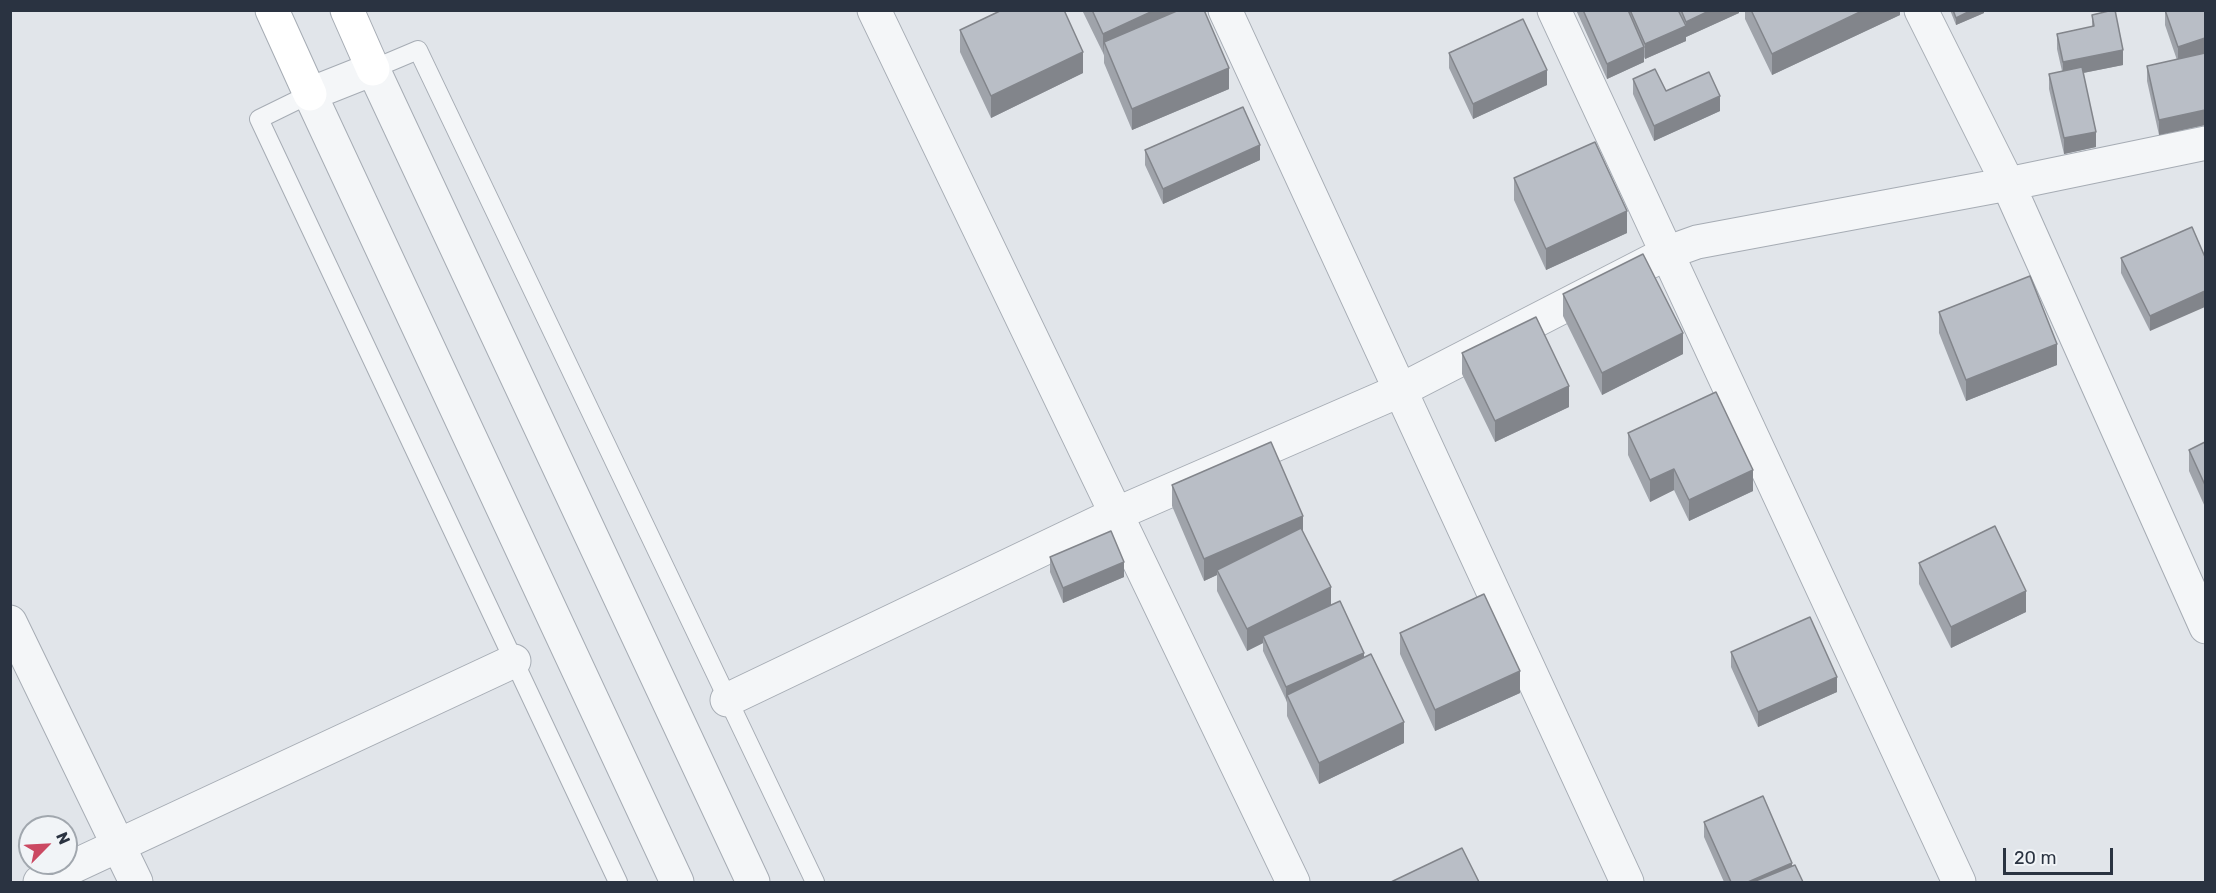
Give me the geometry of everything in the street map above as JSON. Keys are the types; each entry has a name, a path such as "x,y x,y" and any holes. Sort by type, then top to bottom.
{"main road":[{"path":"272,10 310,94"},
{"path":"347,10 373,69"}],"street":[{"path":"873,10 1293,882"},
{"path":"1225,10 1627,882"},
{"path":"1554,10 1669,252 1959,882"},
{"path":"1921,10 2008,184 2205,627"},
{"path":"677,882 310,94 373,69 753,882"},
{"path":"727,700 1116,514 1401,390 1669,252 1697,242 2008,184 2205,143"},
{"path":"10,622 136,882"},
{"path":"40,882 514,661"}],"lane":[{"path":"373,69 418,50 815,882"},
{"path":"310,94 259,118 618,882"}],"building":[{"path":"1002,10 1064,10 1083,52 991,96 960,30"},
{"path":"1092,10 1155,10 1103,34"},
{"path":"1179,10 1204,10 1229,68 1132,109 1104,42"},
{"path":"1583,10 1628,10 1644,47 1607,64"},
{"path":"1630,10 1678,10 1686,26 1645,44"},
{"path":"1681,10 1711,10 1686,22"},
{"path":"1751,10 1864,10 1772,54"},
{"path":"1953,10 1972,10 1956,18"},
{"path":"2115,10 2123,50 2063,62 2057,34 2094,26 2092,15"},
{"path":"2165,10 2205,10 2205,38 2178,47"},
{"path":"1523,19 1547,70 1473,104 1449,53"},
{"path":"2205,53 2205,110 2159,120 2147,66"},
{"path":"2082,67 2096,132 2064,138 2049,74"},
{"path":"1655,69 1666,91 1709,72 1720,96 1654,126 1633,79"},
{"path":"1243,107 1260,145 1163,189 1145,150"},
{"path":"1595,142 1627,211 1546,249 1514,178"},
{"path":"2192,227 2205,257 2205,291 2150,316 2121,258"},
{"path":"1643,254 1683,333 1602,373 1563,294"},
{"path":"2030,276 2057,344 1966,380 1939,312"},
{"path":"1536,317 1569,386 1495,421 1462,353"},
{"path":"1716,392 1753,470 1689,500 1674,469 1650,480 1628,433"},
{"path":"1271,442 1303,516 1204,559 1172,485"},
{"path":"2205,442 2205,485 2189,450"},
{"path":"1995,526 2026,591 1951,627 1919,563"},
{"path":"1301,528 1331,587 1247,629 1217,570"},
{"path":"1111,531 1124,562 1063,588 1050,557"},
{"path":"1484,594 1520,671 1435,710 1400,633"},
{"path":"1340,601 1364,653 1286,687 1263,636"},
{"path":"1810,617 1837,677 1758,712 1731,652"},
{"path":"1371,654 1404,722 1319,763 1287,695"},
{"path":"1763,796 1792,863 1748,882 1731,882 1704,822"},
{"path":"1462,848 1479,882 1391,882"},
{"path":"1795,865 1803,882 1753,882"}]}
